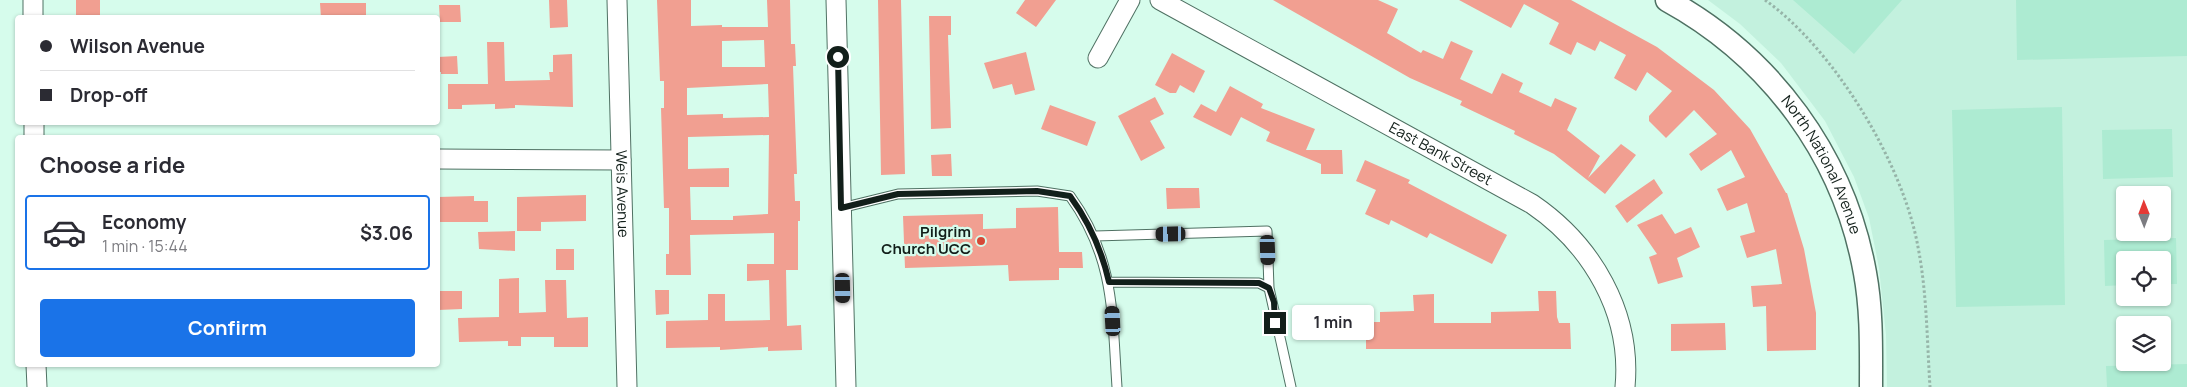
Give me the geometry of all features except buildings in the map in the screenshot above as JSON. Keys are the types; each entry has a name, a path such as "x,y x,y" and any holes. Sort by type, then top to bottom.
{"street":[{"path":"33,0 33,15"},
{"name":"Weis Avenue","path":"617,0 627,387"},
{"path":"836,0 846,387"},
{"path":"1098,58 1130,0"},
{"name":"East Bank Street","path":"1160,0 1532,204 1554,220 1574,239 1592,261 1611,297 1623,344 1625,387"},
{"name":"North National Avenue","path":"1667,0 1714,29 1751,60 1791,106 1824,157 1849,213 1865,272 1871,327 1871,387"},
{"path":"440,159 621,160"},
{"path":"36,367 36,387"}],"lane":[{"path":"841,208 898,194 1037,191 1070,196 1094,236 1104,259 1109,282 1117,387"},
{"path":"1094,236 1267,231 1269,288 1291,387"},
{"path":"1109,282 1259,283 1269,288"}],"path":[{"path":"1765,0 1799,30 1832,66 1865,116 1902,191 1918,246 1930,387"}],"shaded area":[{"path":"1708,0 2187,0 2187,387 1887,387 1886,335 1879,268 1869,218 1854,177 1825,121 1781,63 1740,24"},
{"path":"1793,0 1902,0 1854,54"},
{"path":"2016,0 2187,0 2187,56 2017,60"},
{"path":"2062,107 2065,305 1956,307 1952,110"},
{"path":"2172,129 2173,177 2103,179 2102,130"},
{"path":"2171,238 2176,238 2177,284 2171,284 2171,251 2116,251 2116,285 2105,286 2104,240 2171,241"},
{"path":"2171,364 2187,364 2187,387 2107,387 2106,366 2116,366 2116,371 2171,371"}],"place":[{"name":"Pilgrim Church UCC","path":"981,241"}],"route":[{"path":"838,57 841,208 898,194 1037,191 1070,196 1094,236 1104,259 1109,282 1259,283 1269,288 1274,302 1275,323"}]}
